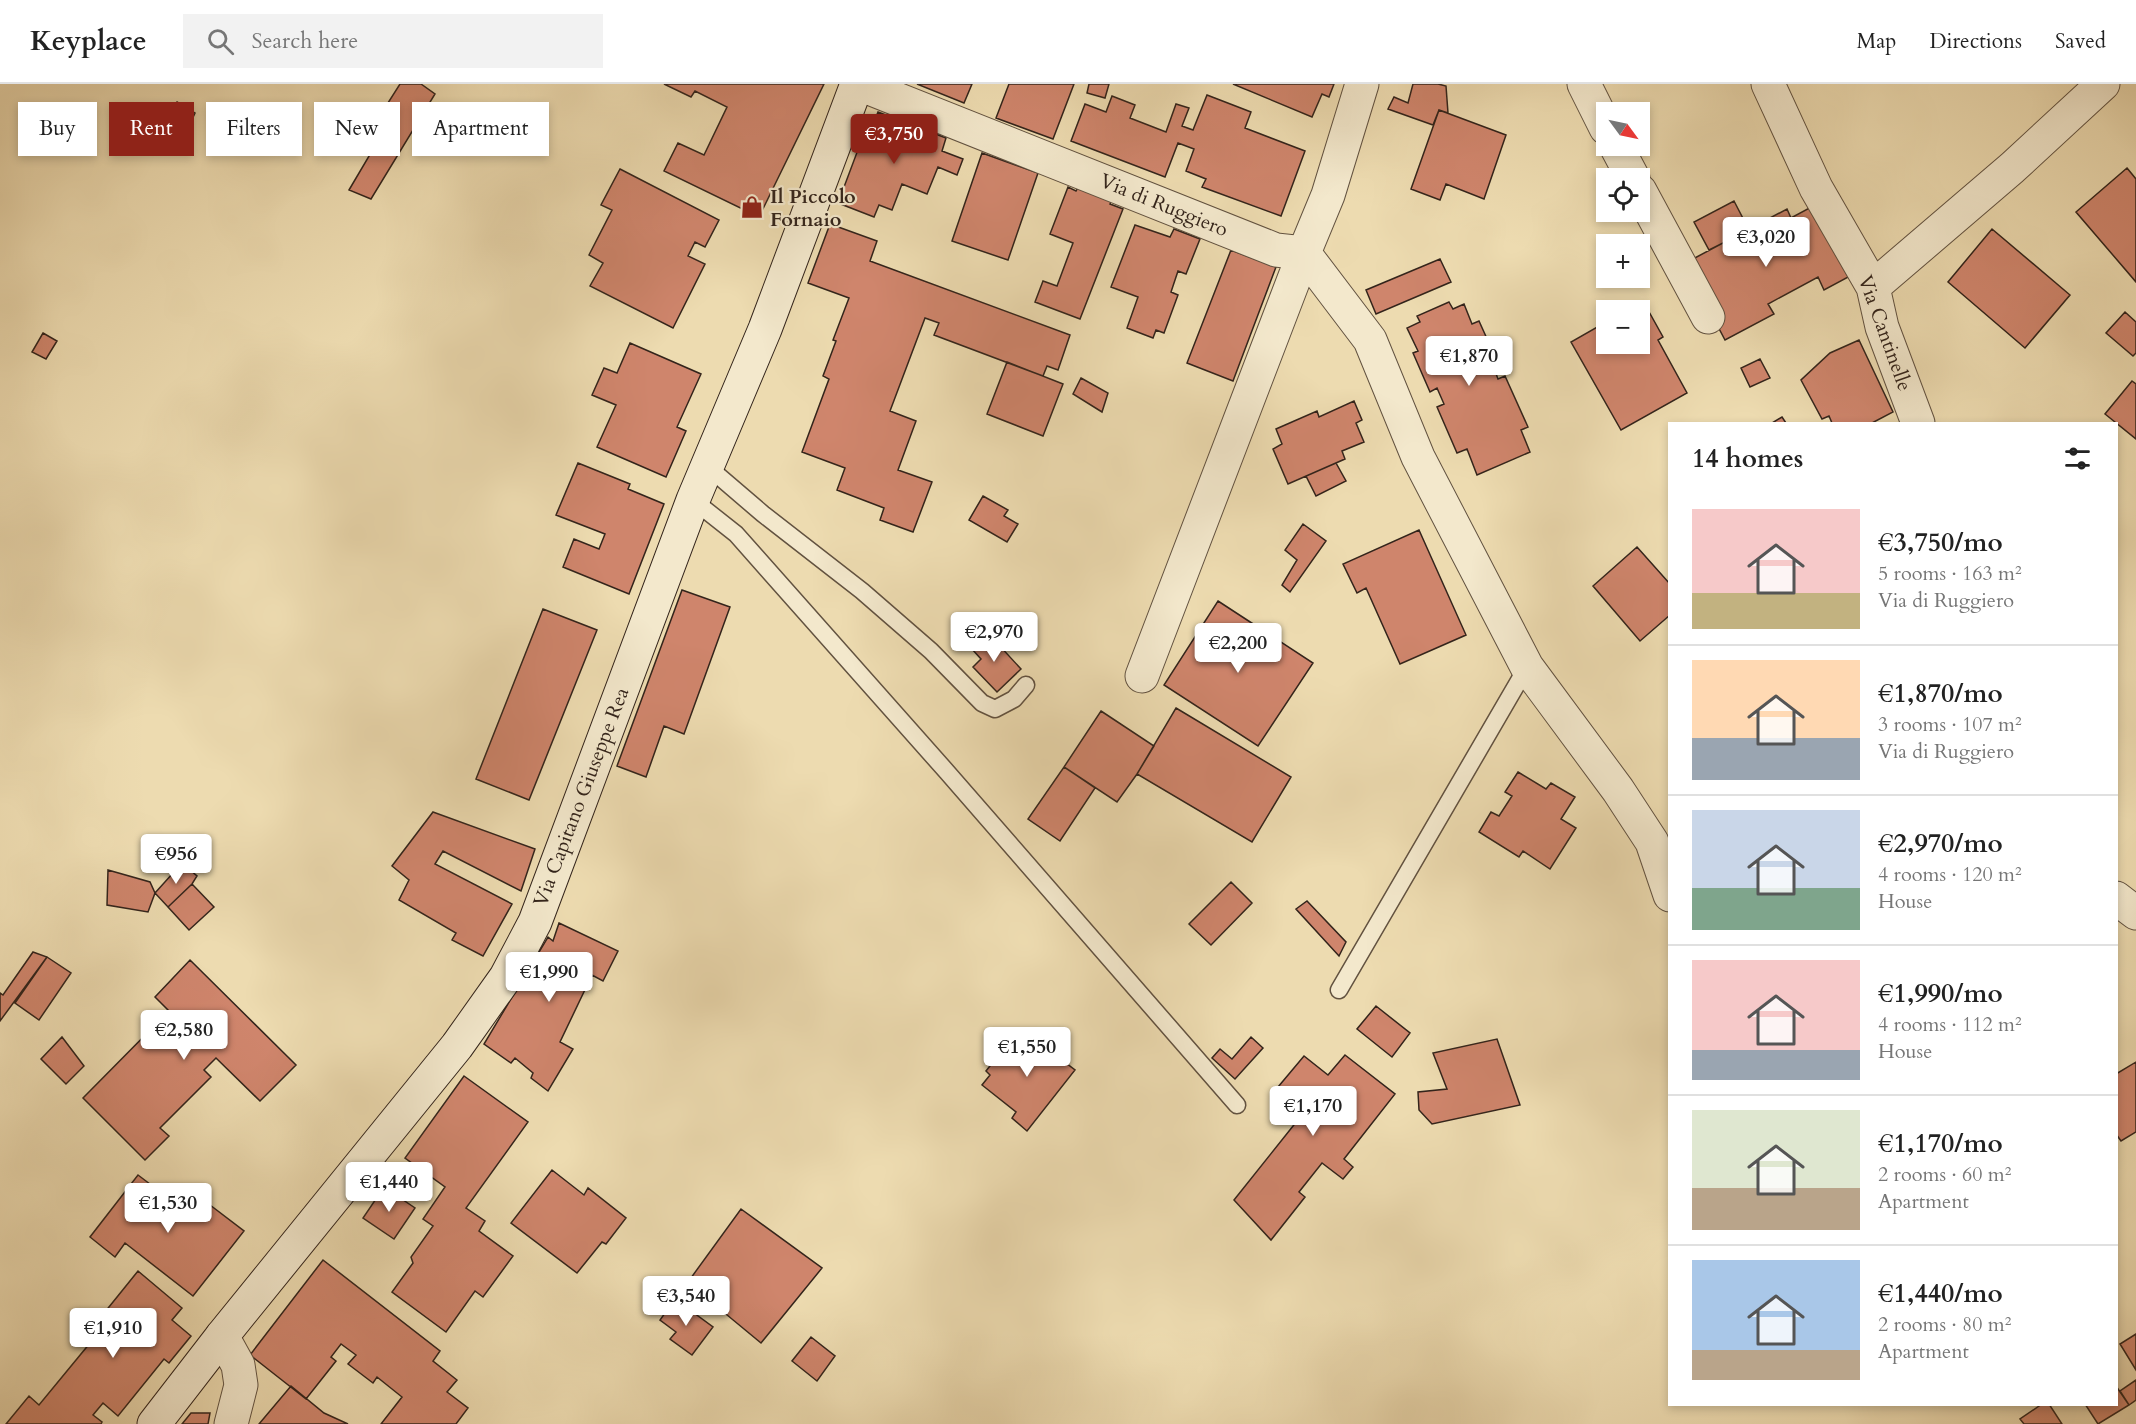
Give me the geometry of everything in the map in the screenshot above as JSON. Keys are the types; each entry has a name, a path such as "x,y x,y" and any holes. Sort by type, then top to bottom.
{"street":[{"name":"Via di Ruggiero","path":"858,84 1276,250 1304,253"},
{"name":"Via Capitano Giuseppe Rea","path":"154,1424 222,1336 457,1046 506,977 535,922 693,500 765,328 858,84"},
{"path":"1142,676 1328,195 1362,84"},
{"path":"1584,84 1596,108"},
{"name":"Via Cantinelle","path":"1768,84 1816,188 1873,287 1882,327 1918,422"},
{"path":"1873,287 2012,168 2103,84"},
{"path":"1650,210 1708,317"},
{"path":"1304,253 1370,340 1418,457 1527,667 1618,790 1652,842 1668,889"},
{"path":"2118,900 2136,913"},
{"path":"222,1336 238,1365 241,1385 231,1424"}],"lane":[{"path":"707,466 763,514 862,591 932,651 982,703 995,709 1014,699 1026,685"},
{"path":"693,500 736,534 1237,1105"},
{"path":"1339,990 1527,667"}],"building":[{"path":"400,84 421,84 435,94 430,102 412,102 412,132 400,151 400,102 389,102"},
{"path":"664,84 824,84 759,217 664,171 678,143 704,155 727,107 695,91 691,97"},
{"path":"917,84 972,84 964,103"},
{"path":"1009,84 1074,84 1053,139 996,118"},
{"path":"1089,84 1109,84 1105,98 1087,93"},
{"path":"1233,84 1334,84 1329,97 1322,94 1312,117"},
{"path":"1413,84 1446,86 1448,113 1439,110 1433,125 1388,109 1394,97 1408,103"},
{"path":"1207,95 1251,112 1245,128 1305,151 1281,216 1202,187 1206,179 1186,171 1194,149 1178,143 1165,177 1071,141 1085,104 1106,112 1112,96 1135,105 1130,118 1166,132 1176,104 1189,108 1182,126 1193,130"},
{"path":"1439,110 1506,135 1484,199 1446,184 1440,200 1411,189"},
{"path":"878,112 946,138 942,151 963,159 957,175 938,167 927,194 902,184 892,210 879,205 874,217 838,203 862,139 867,140"},
{"path":"982,153 1038,173 1008,260 952,241"},
{"path":"369,156 397,156 371,199 349,190"},
{"path":"2127,168 2136,179 2136,282 2076,212"},
{"path":"620,169 719,220 705,247 695,242 688,256 705,264 673,328 590,286 603,263 589,255 612,210 601,205"},
{"path":"1080,184 1113,197 1110,204 1123,209 1080,319 1035,302 1043,281 1057,286 1073,243 1050,234 1068,187 1076,191"},
{"path":"1734,201 1749,230 1709,250 1694,222"},
{"path":"1815,205 1852,275 1824,290 1818,277 1768,304 1774,314 1725,340 1692,277 1691,260 1787,209 1791,218"},
{"path":"830,224 877,241 870,261 1070,335 1058,370 1047,366 1043,376 934,335 939,323 925,318 890,411 916,421 898,470 932,482 913,532 880,520 884,508 837,490 845,468 802,452 829,379 823,376 836,341 833,340 849,298 808,283"},
{"path":"1135,225 1170,237 1174,229 1200,239 1186,274 1178,271 1171,292 1178,295 1164,333 1156,330 1153,338 1127,328 1138,297 1111,287"},
{"path":"1992,229 2070,295 2025,348 1948,282"},
{"path":"1231,250 1276,267 1233,381 1187,363"},
{"path":"1440,259 1451,282 1376,314 1366,290"},
{"path":"1449,302 1453,309 1464,304 1472,324 1479,321 1497,361 1492,363 1498,379 1505,376 1528,427 1521,430 1530,452 1477,475 1467,449 1457,453 1437,407 1444,404 1437,388 1430,392 1413,353 1418,351 1407,328 1420,322 1417,316"},
{"path":"2125,312 2136,322 2136,353 2133,356 2106,333"},
{"path":"1650,314 1663,337 1658,340 1687,393 1621,430 1571,342 1596,328 1596,354 1650,354"},
{"path":"43,333 57,341 46,359 32,352"},
{"path":"1859,340 1893,412 1874,422 1832,422 1829,416 1822,419 1801,380 1830,353"},
{"path":"630,343 701,374 677,427 686,431 666,477 597,447 616,405 592,395 604,368 617,373"},
{"path":"1760,359 1770,378 1750,387 1741,368"},
{"path":"1007,362 1063,384 1043,436 987,414"},
{"path":"1081,378 1108,393 1102,412 1073,394"},
{"path":"2132,381 2136,384 2136,439 2118,424 2118,422 2105,414"},
{"path":"1354,401 1362,420 1356,423 1364,442 1342,451 1345,459 1288,484 1273,449 1282,444 1276,429 1317,411 1319,417"},
{"path":"1782,417 1785,422 1774,422"},
{"path":"578,463 630,484 628,489 664,504 629,594 563,567 574,539 599,549 605,534 556,515"},
{"path":"1336,463 1346,481 1316,496 1306,476"},
{"path":"983,496 1008,510 1004,516 1018,524 1007,542 969,520"},
{"path":"1303,524 1326,541 1290,592 1282,585 1297,560 1285,550"},
{"path":"1419,530 1466,635 1400,664 1366,588 1357,593 1343,564"},
{"path":"1637,547 1668,582 1668,617 1640,641 1593,586"},
{"path":"682,590 730,607 684,734 664,726 646,777 617,766"},
{"path":"1218,601 1313,663 1258,746 1164,685"},
{"path":"543,609 597,630 529,800 476,779"},
{"path":"987,632 1021,669 997,692 973,667 981,659 971,648"},
{"path":"1176,708 1291,777 1252,842 1137,774"},
{"path":"1101,711 1154,746 1117,802 1064,767"},
{"path":"1064,767 1095,788 1060,841 1028,819"},
{"path":"1518,772 1546,789 1551,783 1575,797 1561,819 1576,828 1550,869 1523,851 1519,857 1479,832 1491,812 1499,816 1512,796 1505,792"},
{"path":"433,812 535,849 521,891 443,851 435,864 512,904 483,956 452,940 456,933 399,900 409,880 392,866"},
{"path":"182,863 197,876 192,884 168,907 155,893"},
{"path":"108,870 150,882 155,893 148,912 107,905"},
{"path":"1231,882 1252,903 1211,945 1189,924"},
{"path":"192,884 214,907 189,930 168,907"},
{"path":"1307,901 1346,942 1339,956 1296,909"},
{"path":"559,923 618,951 603,981 592,975 560,1042 573,1049 548,1091 531,1078 533,1073 515,1058 511,1063 484,1044 548,937 553,941"},
{"path":"33,952 47,957 0,1021 0,993 3,995"},
{"path":"47,957 71,973 39,1020 15,1003"},
{"path":"190,960 296,1065 260,1101 216,1058 204,1070 211,1077 160,1128 169,1136 145,1160 83,1098 169,1011 155,997"},
{"path":"1376,1006 1410,1033 1392,1057 1357,1029"},
{"path":"1020,1028 1075,1070 1027,1131 1012,1118 1016,1112 982,1085 990,1075 986,1071"},
{"path":"62,1037 84,1066 66,1084 41,1059"},
{"path":"1251,1037 1263,1048 1235,1079 1212,1058 1220,1049 1232,1059"},
{"path":"1497,1039 1520,1105 1432,1124 1419,1110 1418,1092 1447,1089 1433,1053"},
{"path":"1345,1055 1395,1094 1344,1159 1353,1167 1343,1179 1322,1163 1299,1192 1305,1197 1271,1240 1234,1200 1301,1116 1273,1093 1304,1056 1328,1075"},
{"path":"2136,1062 2136,1132 2121,1141 2118,1137 2118,1073"},
{"path":"464,1076 528,1122 466,1208 485,1221 479,1231 513,1256 483,1297 475,1291 446,1332 392,1292 413,1263 411,1257 433,1226 423,1219 445,1187 405,1158"},
{"path":"552,1170 584,1195 588,1188 626,1218 606,1244 602,1242 577,1273 511,1223"},
{"path":"138,1175 179,1206 185,1199 204,1213 210,1205 244,1231 193,1296 125,1243 115,1257 90,1237"},
{"path":"384,1187 415,1208 394,1239 363,1218"},
{"path":"741,1209 822,1268 761,1343 721,1310 721,1306 688,1282"},
{"path":"323,1260 440,1351 433,1361 457,1380 447,1392 468,1408 456,1424 381,1424 402,1397 377,1377 373,1383 348,1364 356,1355 341,1344 331,1357 336,1361 306,1399 250,1355"},
{"path":"138,1271 182,1308 172,1320 191,1336 169,1363 164,1359 118,1416 103,1403 93,1415 102,1422 101,1424 6,1424 29,1396 39,1405 90,1343 84,1338"},
{"path":"675,1299 713,1327 692,1355 670,1339 676,1332 660,1320"},
{"path":"2136,1334 2136,1370 2120,1344"},
{"path":"811,1337 835,1356 817,1381 792,1361"},
{"path":"2136,1380 2136,1400 2129,1405 2120,1391"},
{"path":"291,1386 324,1413 348,1424 259,1424"},
{"path":"2118,1389 2129,1405 2098,1424 2086,1406 2118,1406"},
{"path":"2039,1406 2050,1406 2062,1424 2024,1424 2020,1419"},
{"path":"191,1413 210,1413 208,1424 182,1424"}],"place":[{"name":"Il Piccolo Fornaio","path":"752,207"}]}
